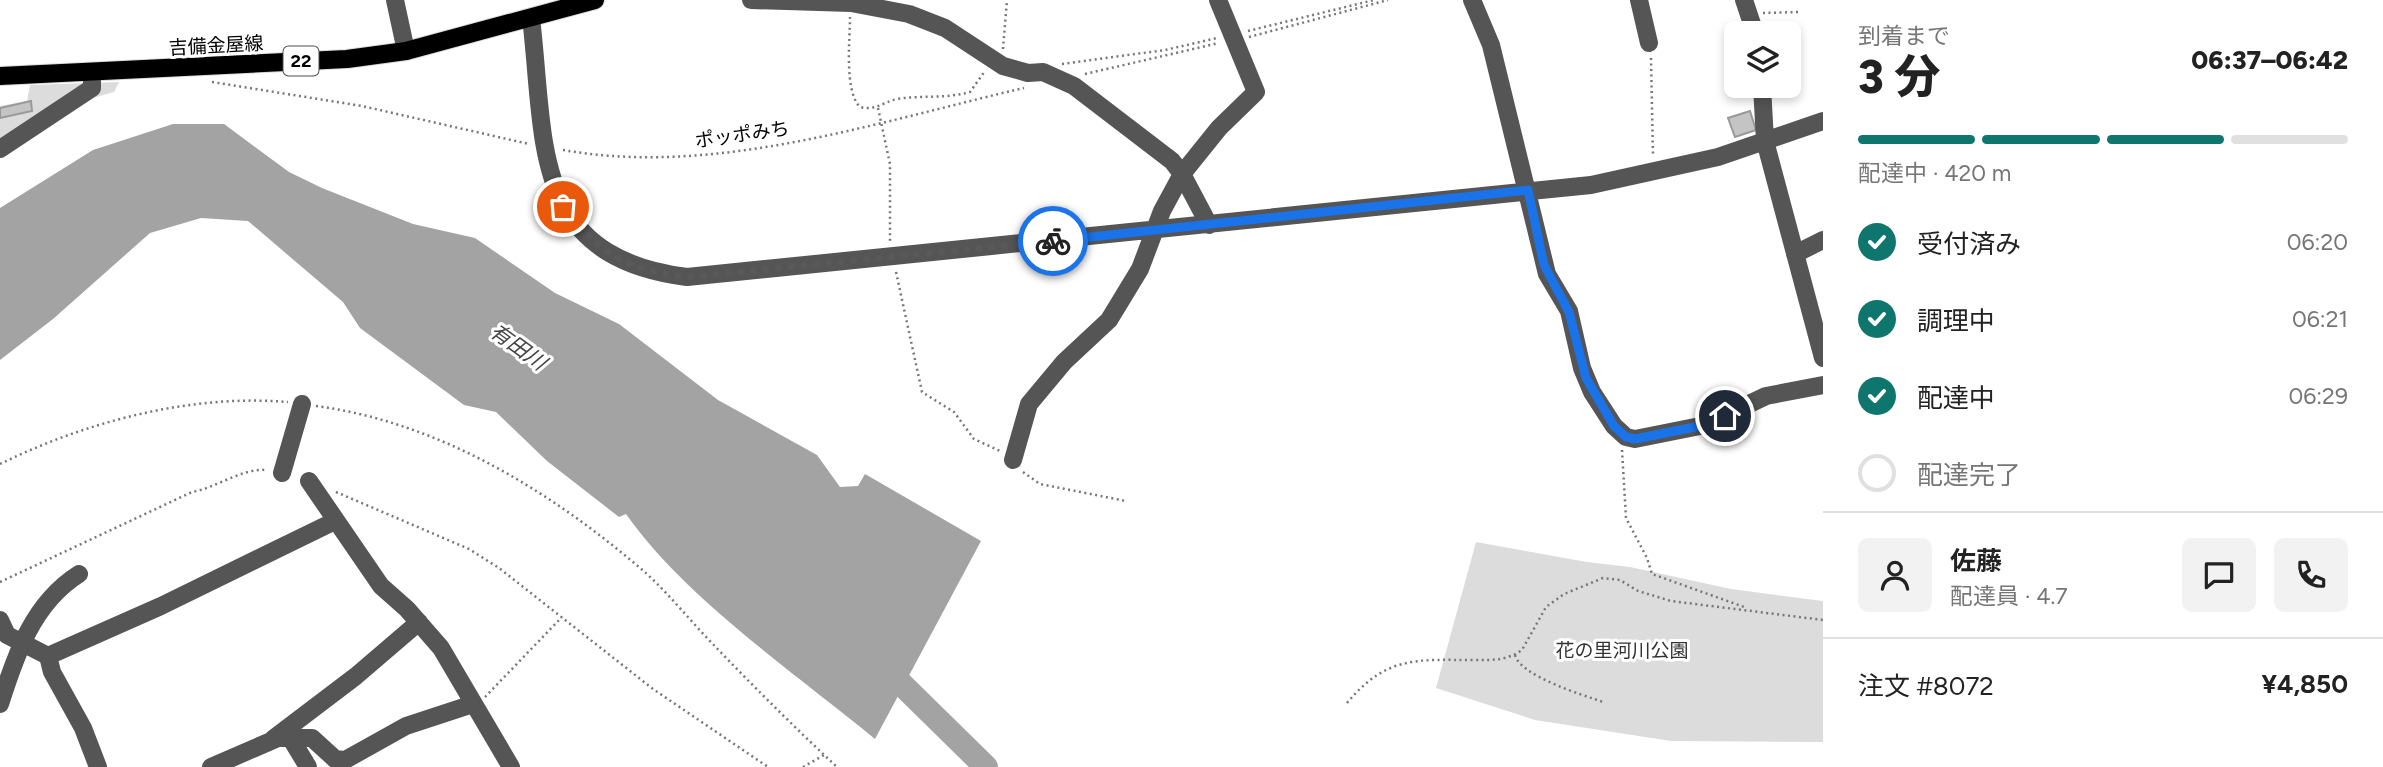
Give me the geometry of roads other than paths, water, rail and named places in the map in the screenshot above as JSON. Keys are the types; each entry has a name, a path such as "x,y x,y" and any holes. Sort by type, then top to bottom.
{"main road":[{"name":"吉備金屋線","path":"0,76 348,59 406,51 595,0"}],"street":[{"path":"395,0 406,51"},
{"path":"751,0 850,3 909,14 933,23 997,62 1039,79 1061,79 1106,109 1172,161 1182,174 1209,225"},
{"path":"1013,460 1029,404 1064,362 1109,320 1140,269 1162,211 1182,174 1219,128 1256,92 1236,37 1218,0"},
{"path":"1472,0 1491,45 1544,265 1569,312 1586,378 1601,408 1626,437 1635,439 1705,425 1776,393 1807,390 1823,385"},
{"path":"1639,0 1650,43"},
{"path":"531,18 543,146 563,207 600,248 633,267 687,277 1591,185 1718,157 1823,121"},
{"path":"0,149 92,88 92,72"},
{"path":"1763,98 1765,141 1795,254 1815,298 1823,358"},
{"path":"1795,254 1823,240"},
{"path":"282,474 302,404"},
{"path":"309,481 381,586 419,622 441,648 511,767"},
{"path":"0,621 7,635 48,656 161,606 335,521"},
{"path":"0,704 22,644 52,594 79,573"},
{"path":"267,743 356,677 419,622"},
{"path":"48,656 52,672 83,728 98,767"},
{"path":"211,767 267,743 290,737 312,738 335,758 345,760 406,726 473,704"},
{"path":"290,737 308,767"}],"water":[{"path":"173,124 224,124 289,172 322,188 413,224 475,238 555,293 619,324 718,400 817,455 840,487 858,486 865,474 981,541 875,739 710,605 650,545 626,514 619,517 547,461 496,412 464,405 360,328 343,302 248,221 201,218 150,233 53,319 0,360 0,208 93,150"}],"waterway":[{"name":"有田川","path":"879,662 986,767"}],"park label":[{"name":"花の里河川公園","path":"1622,650"}]}
